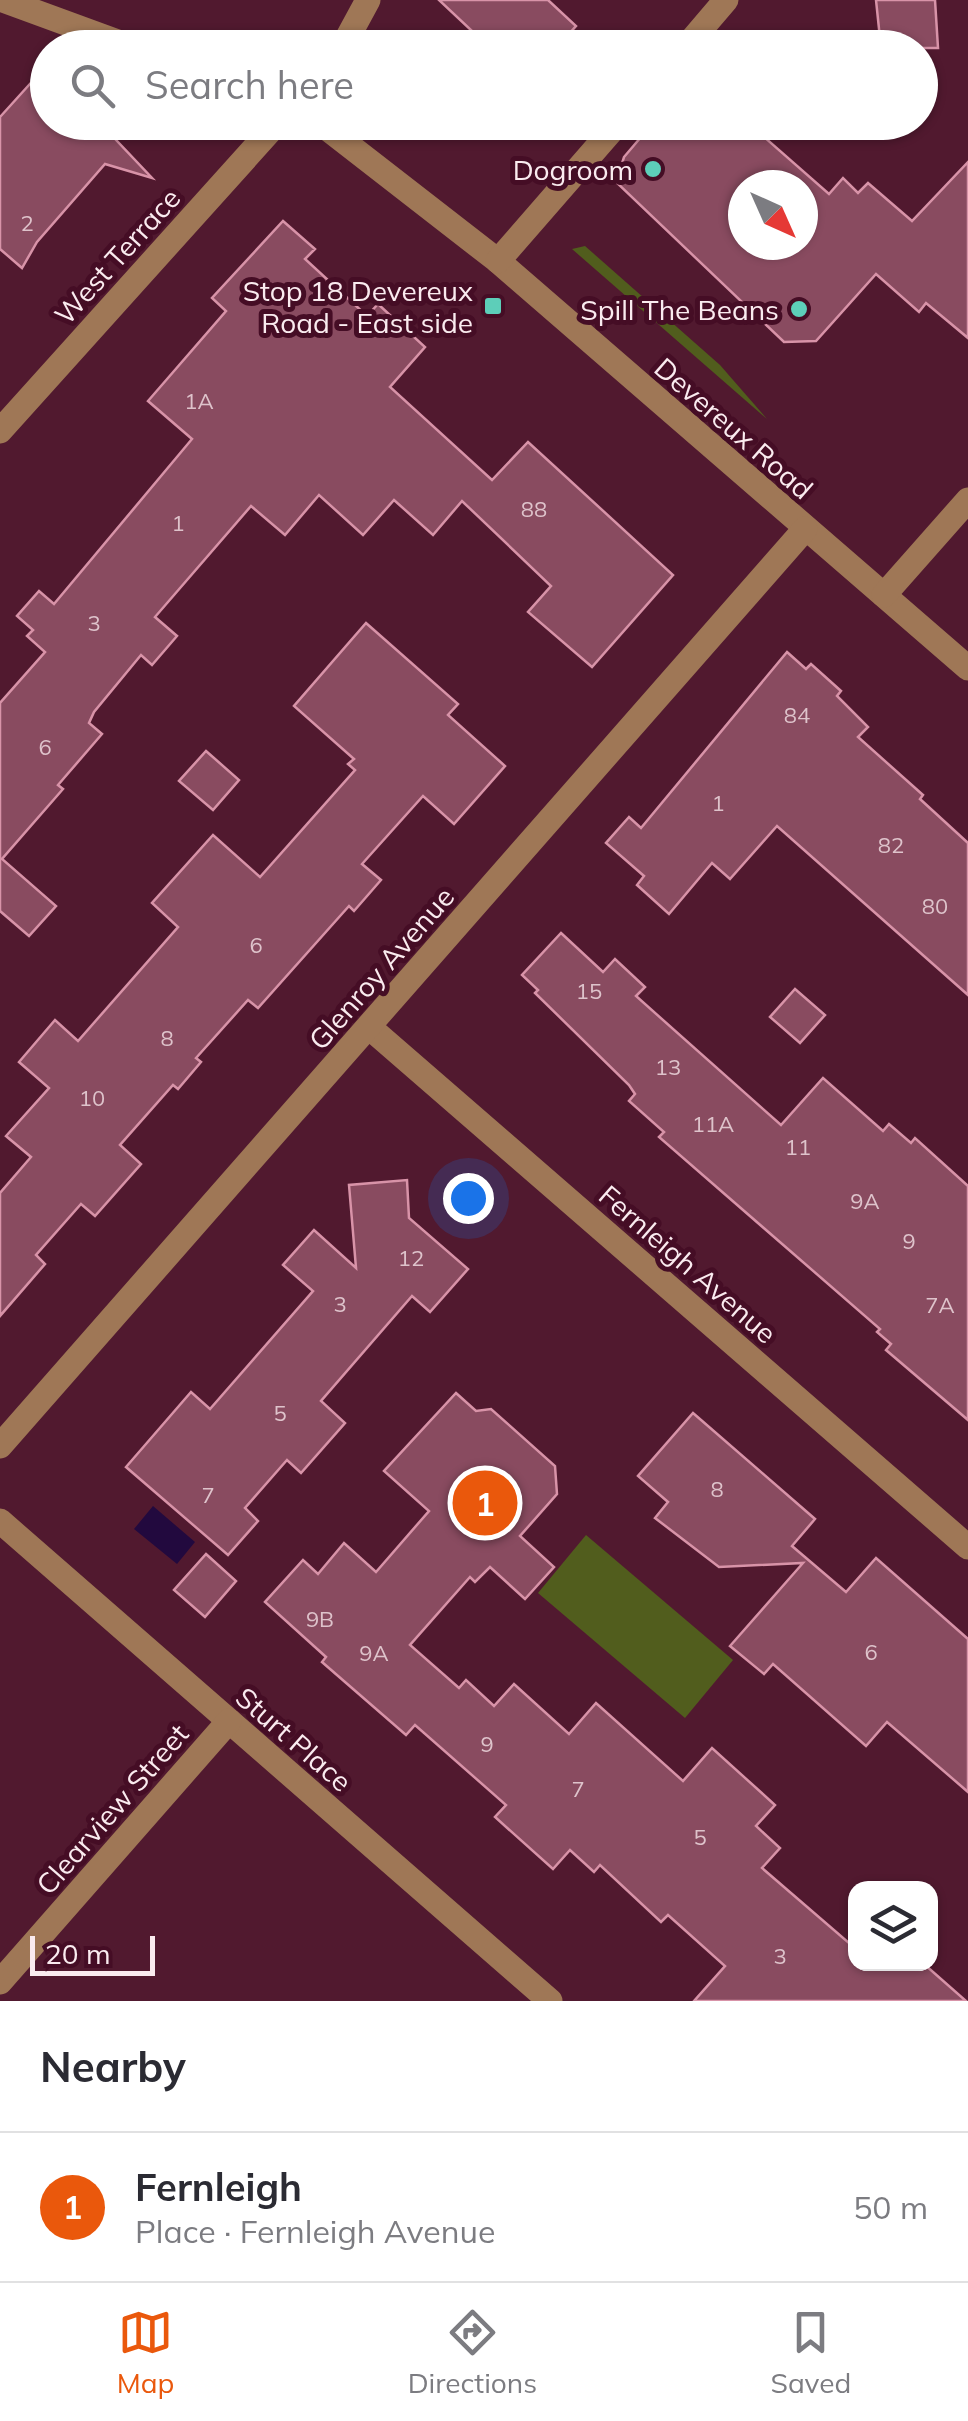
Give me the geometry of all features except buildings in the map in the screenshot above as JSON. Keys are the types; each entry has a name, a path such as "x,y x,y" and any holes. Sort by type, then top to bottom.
{"street":[{"path":"3,0 85,30"},
{"path":"352,30 368,0"},
{"path":"700,30 726,0"},
{"name":"West Terrace","path":"0,430 262,140"},
{"name":"Devereux Road","path":"342,140 498,261 968,668"},
{"path":"498,261 603,140"},
{"path":"884,596 968,500"},
{"name":"Glenroy Avenue","path":"0,1446 805,529"},
{"name":"Fernleigh Avenue","path":"369,1028 968,1547"},
{"name":"Sturt Place","path":"0,1521 550,2001"},
{"name":"Clearview Street","path":"0,1982 229,1721"}],"green space":[{"path":"585,246 720,365 767,419 572,249"},
{"path":"586,1535 733,1660 685,1718 538,1593"}],"shaded area":[{"path":"153,1506 195,1542 177,1564 134,1529"}],"place":[{"name":"Dogroom","path":"653,169"},
{"name":"Stop 18 Devereux Road - East side","path":"493,306"},
{"name":"Spill The Beans","path":"799,309"},
{"name":"Fernleigh","path":"485,1503"}]}
